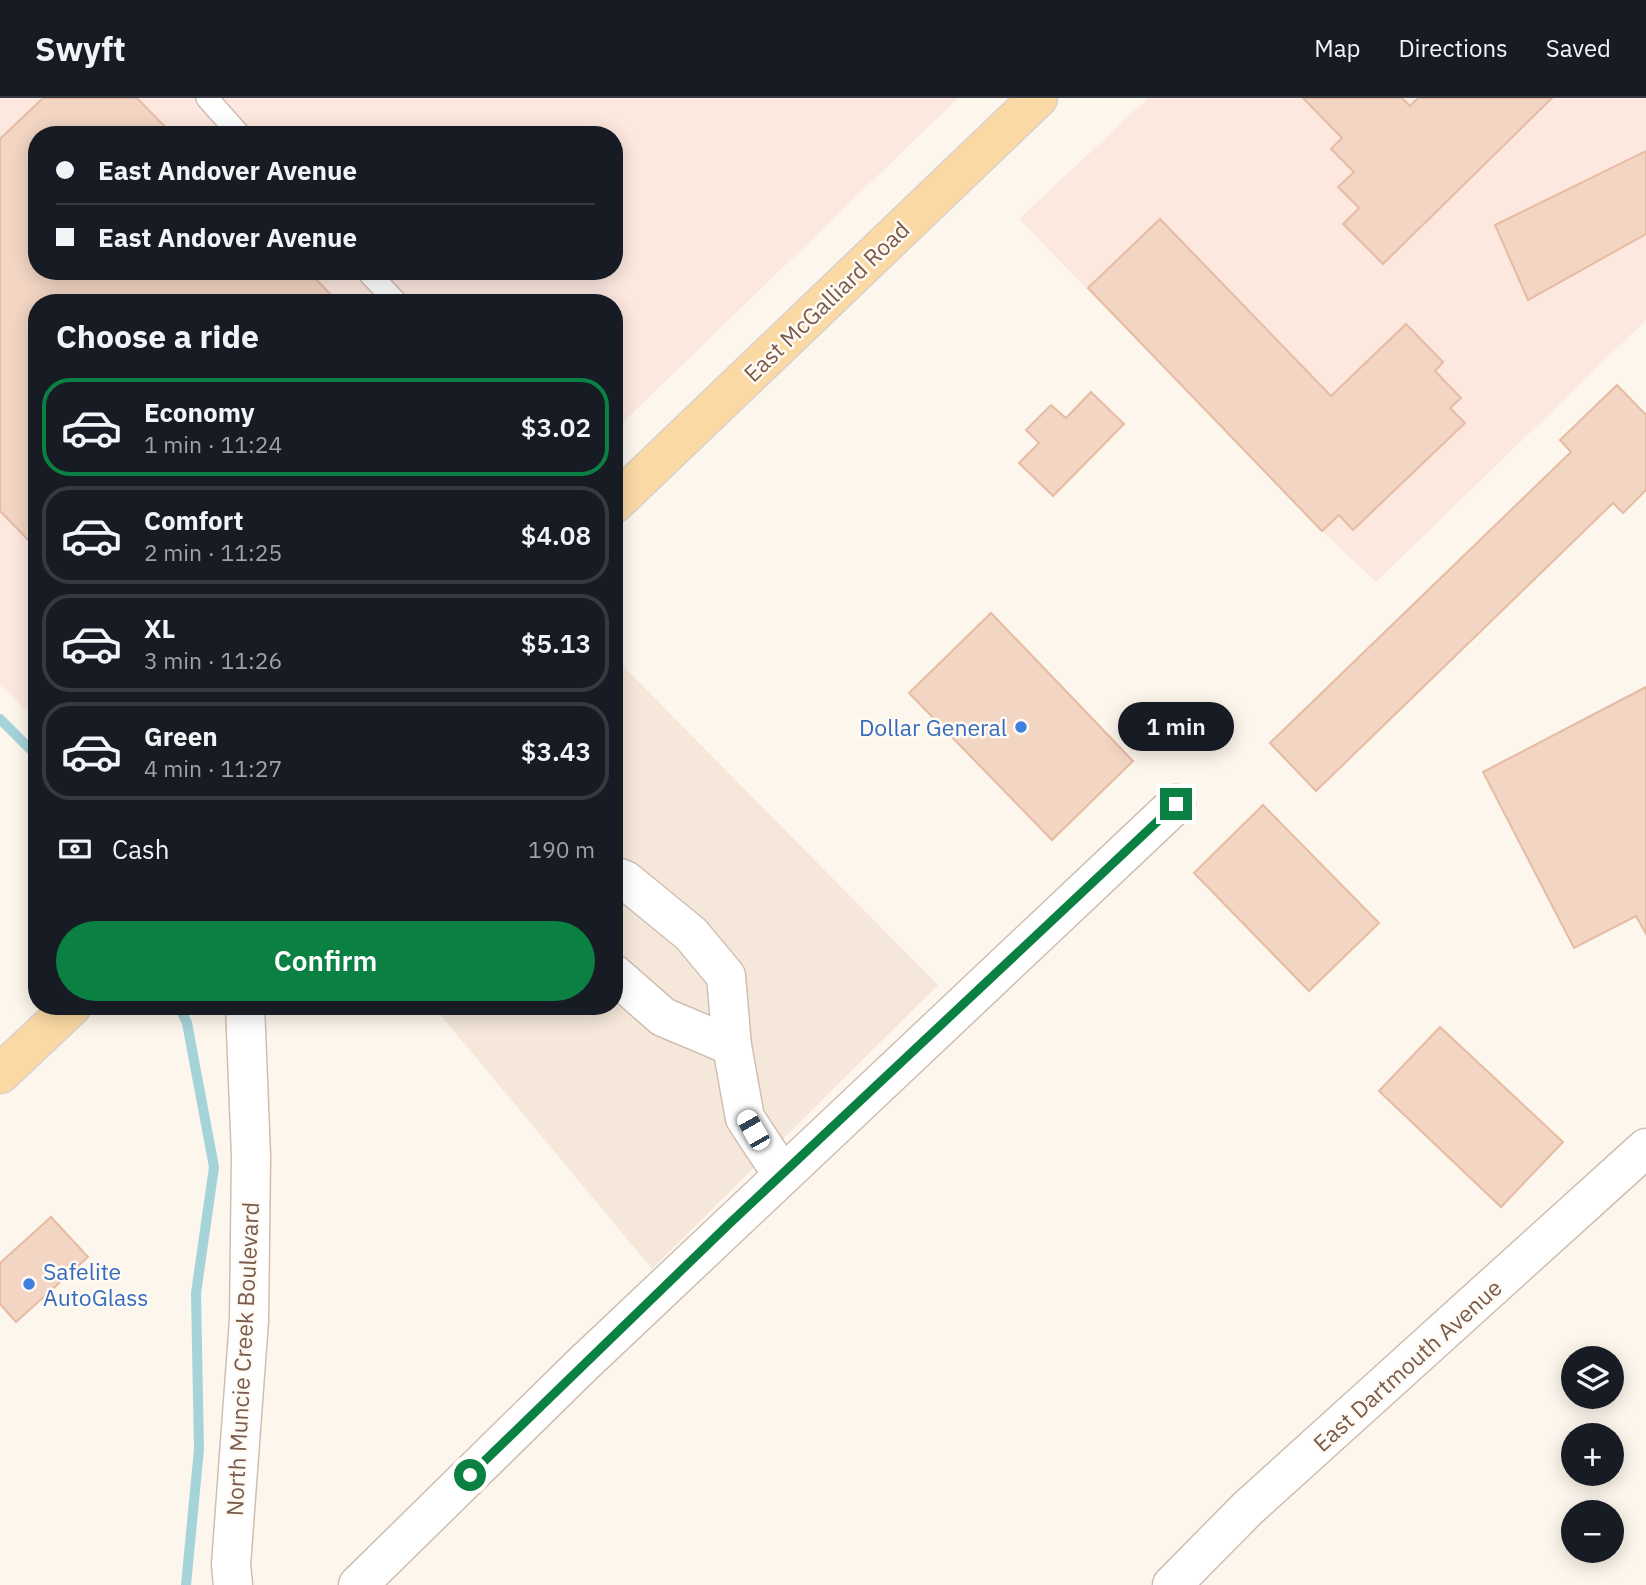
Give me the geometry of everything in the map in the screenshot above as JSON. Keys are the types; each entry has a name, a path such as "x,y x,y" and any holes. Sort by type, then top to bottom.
{"main road":[{"name":"East McGalliard Road","path":"623,495 1038,98"},
{"path":"0,1074 62,1015"}],"street":[{"path":"358,1585 785,1171 1176,804"},
{"path":"623,879 691,934 726,976 732,1046 746,1118 772,1159 785,1171"},
{"path":"623,982 663,1017 732,1046"},
{"name":"North Muncie Creek Boulevard","path":"233,1585 231,1565 249,1320 251,1156 245,1015"},
{"name":"East Dartmouth Avenue","path":"1172,1585 1248,1508 1646,1149"}],"lane":[{"path":"207,98 232,126"},
{"path":"375,280 389,294"}],"shaded area":[{"path":"0,98 958,98 623,422 623,294 28,294 28,712 0,685"},
{"path":"1148,98 1646,98 1646,320 1376,582 1322,531 1019,219"},
{"path":"623,666 938,985 652,1269 440,1015 623,1015"}],"building":[{"path":"43,98 137,98 164,126 28,126 28,280 317,280 330,294 28,294 28,540 0,511 0,139"},
{"path":"1303,98 1402,98 1410,106 1418,98 1552,98 1383,264 1343,224 1359,208 1338,187 1354,172 1331,149 1342,138"},
{"path":"1646,151 1646,234 1528,300 1495,225"},
{"path":"1160,219 1331,396 1406,324 1443,362 1435,371 1461,398 1450,408 1465,423 1353,530 1339,515 1322,531 1088,288"},
{"path":"1617,385 1646,415 1646,490 1623,513 1613,503 1316,791 1270,743 1571,452 1560,440"},
{"path":"1091,392 1124,424 1053,496 1019,463 1039,443 1026,430 1051,405 1066,418"},
{"name":"Dollar General","path":"991,613 1133,761 1052,840 909,693"},
{"path":"1646,687 1646,934 1636,916 1574,948 1483,772"},
{"path":"1263,805 1379,923 1309,991 1194,873"},
{"path":"1440,1027 1563,1142 1501,1207 1379,1091"},
{"name":"Safelite AutoGlass","path":"51,1217 88,1257 16,1322 0,1304 0,1263"}],"waterway":[{"path":"0,719 28,747"},
{"path":"183,1015 187,1023 214,1167 196,1293 199,1449 186,1585"}],"place":[{"name":"Dollar General","path":"1021,727"},
{"name":"Safelite AutoGlass","path":"29,1284"}],"route":[{"path":"470,1475 729,1224 1176,804"}]}
